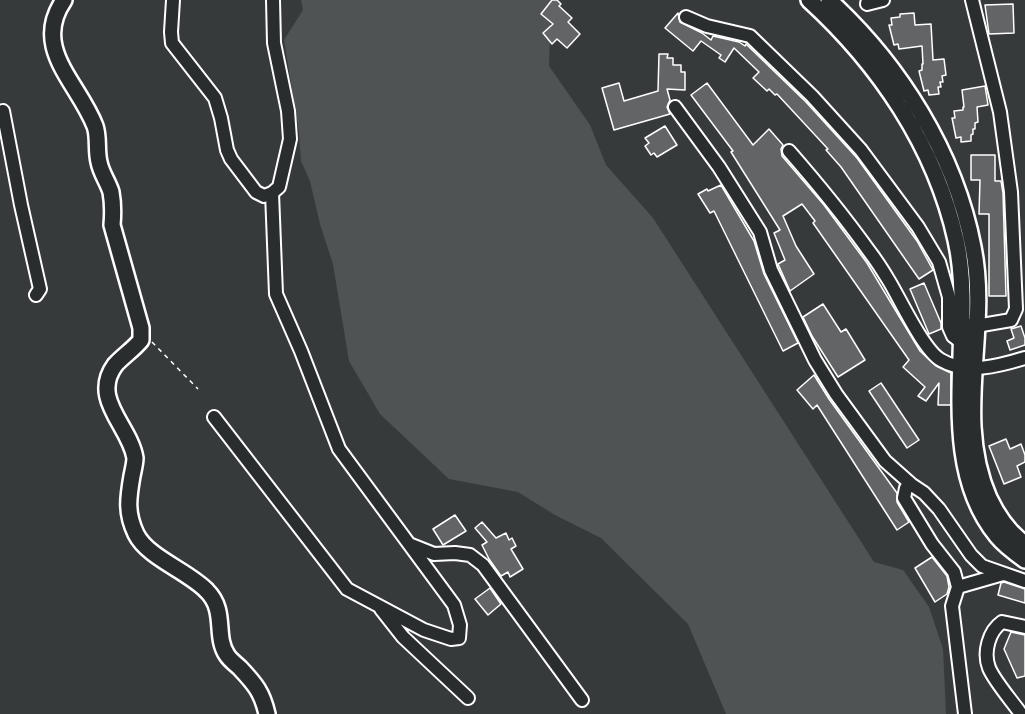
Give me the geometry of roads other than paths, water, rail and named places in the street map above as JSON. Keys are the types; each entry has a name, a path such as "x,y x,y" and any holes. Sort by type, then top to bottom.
{"main road":[{"path":"64,0 53,23 52,40 57,60 89,111 96,129 99,163 111,191 112,225 141,330 141,340 115,365 108,378 106,393 135,459 128,503 131,519 137,537 154,553 196,580 209,592 218,605 226,654 251,679 262,694 267,714"},
{"path":"809,0 843,33 884,81 924,151 956,239 969,325"},
{"path":"829,0 860,31 900,80 931,130 962,201 974,248 978,283 969,325 967,368 972,428 979,471 998,516 1006,527 1025,544"},
{"path":"967,368 960,404 962,439 968,472 976,498 996,535 1006,546 1025,560"}],"street":[{"path":"173,0 172,43 215,98 226,150 231,159 256,192 264,196 279,187 290,139 288,111 274,43 273,0"},
{"path":"868,0 867,4 883,0"},
{"path":"969,325 1011,320 1016,309 1011,192 1000,112 972,0"},
{"path":"686,17 707,26 750,36 812,96 861,150 918,227 939,262 949,297 950,327 953,336 968,345"},
{"path":"675,107 719,167 760,232 771,270 815,360 836,394 885,461 924,493 939,509 971,555 982,566 1025,581"},
{"path":"1,108 40,289 36,295"},
{"path":"789,151 821,188 868,250 889,281 920,336 939,360 967,368 1006,364 1025,358"},
{"path":"214,417 347,589 424,630 451,639 459,638 460,625 454,605 339,449 276,294 272,193"},
{"path":"912,485 906,488 904,498 932,544 954,572 958,587 952,606 965,714"},
{"path":"408,543 434,554 470,555 483,565 582,700"},
{"path":"958,587 1005,573"},
{"path":"379,606 403,637 468,698"},
{"path":"1021,714 988,667 988,643 993,628 1002,622 1025,627"}]}
